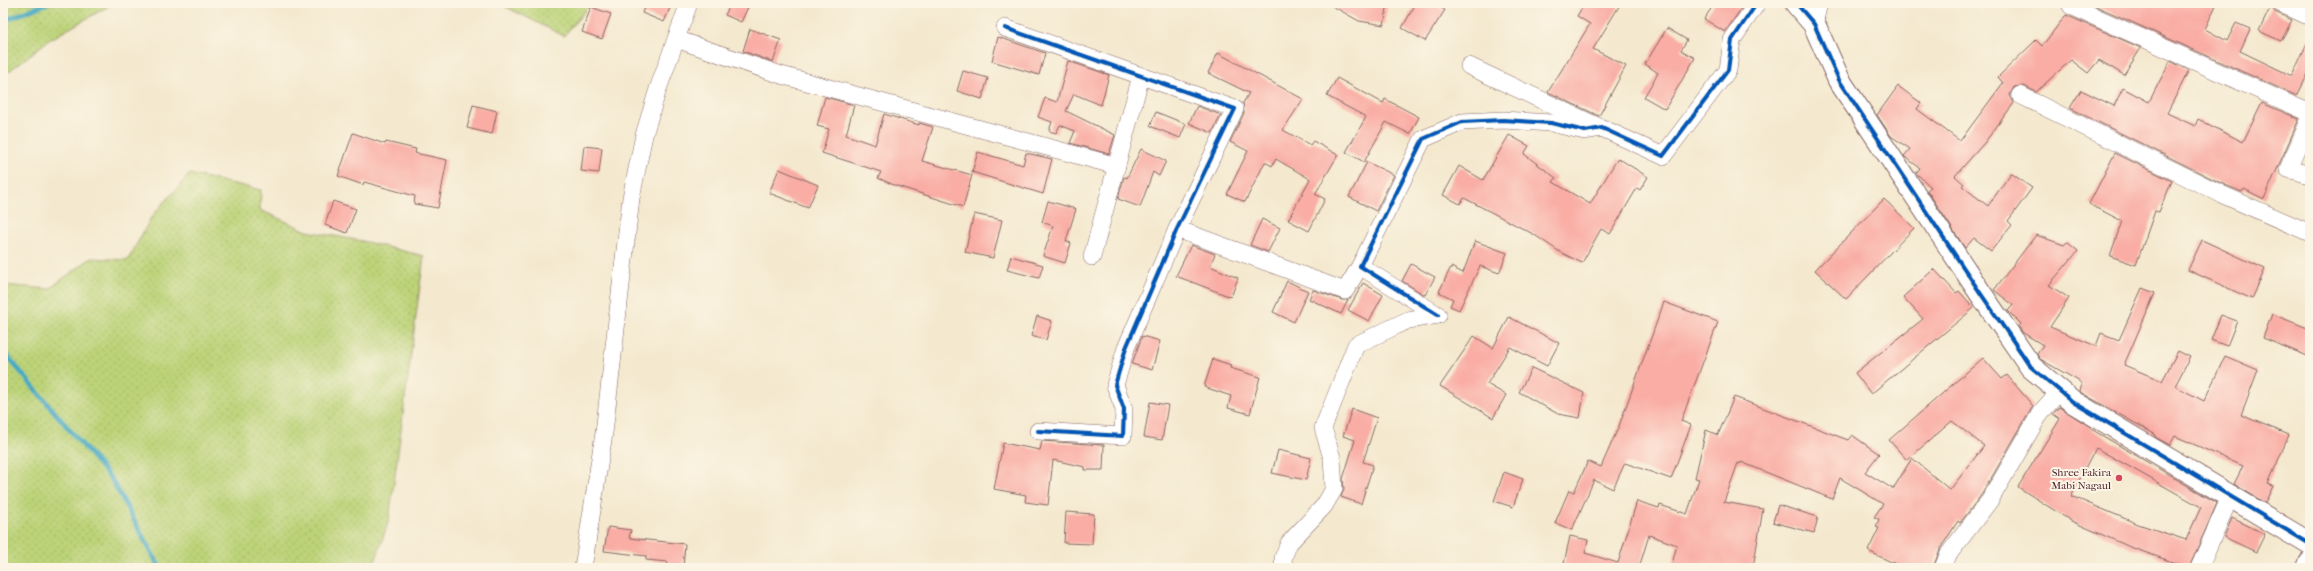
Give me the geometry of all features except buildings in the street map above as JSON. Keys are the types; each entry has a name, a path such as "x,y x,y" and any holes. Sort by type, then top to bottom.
{"main road":[{"path":"1796,3 1814,24 1839,80 2031,367 2073,402 2310,544"},
{"path":"2308,568 2310,563"}],"street":[{"path":"583,568 604,434 631,198 644,135 658,89 689,3"},
{"path":"1469,66 1663,156 1728,70 1732,40 1757,3"},
{"path":"1814,24 1819,3"},
{"path":"2280,3 2310,17"},
{"path":"2071,6 2310,113"},
{"path":"1005,28 1235,108 1177,229 1126,348 1115,385 1124,409 1123,436 1038,431"},
{"path":"676,39 781,75 1117,166"},
{"path":"1092,257 1141,76"},
{"path":"2020,95 2221,194 2310,233"},
{"path":"2310,119 2288,169 2310,174"},
{"path":"1177,229 1345,291 1360,266 1422,138 1462,122 1503,120 1551,123 1585,131 1602,128"},
{"path":"1284,568 1283,558 1289,543 1324,506 1334,489 1332,458 1323,428 1356,345 1408,320 1438,315 1360,266"},
{"path":"1943,568 1948,555 1990,500 2041,412 2060,391"},
{"path":"2199,568 2230,497"}],"green space":[{"path":"3,3 114,3 49,40 3,76"},
{"path":"498,3 591,3 564,36"},
{"path":"190,174 261,190 260,210 307,231 362,241 424,256 389,520 373,568 3,568 3,285 49,289 91,258 128,260 152,216"}],"waterway":[{"path":"3,21 48,3"},
{"path":"3,351 112,480 160,568"}],"cycle path":[{"path":"1438,315 1360,266 1423,139 1462,122 1503,120 1551,123 1585,131 1602,128 1663,156 1728,70 1732,40 1757,3"},
{"path":"1796,3 1814,24 1839,80 2031,367 2073,402 2310,544"},
{"path":"1005,28 1235,109 1177,229 1126,348 1115,385 1124,409 1123,436 1038,431"}],"place":[{"name":"Shree Fakira Mabi Nagaul","path":"2119,478"}]}
